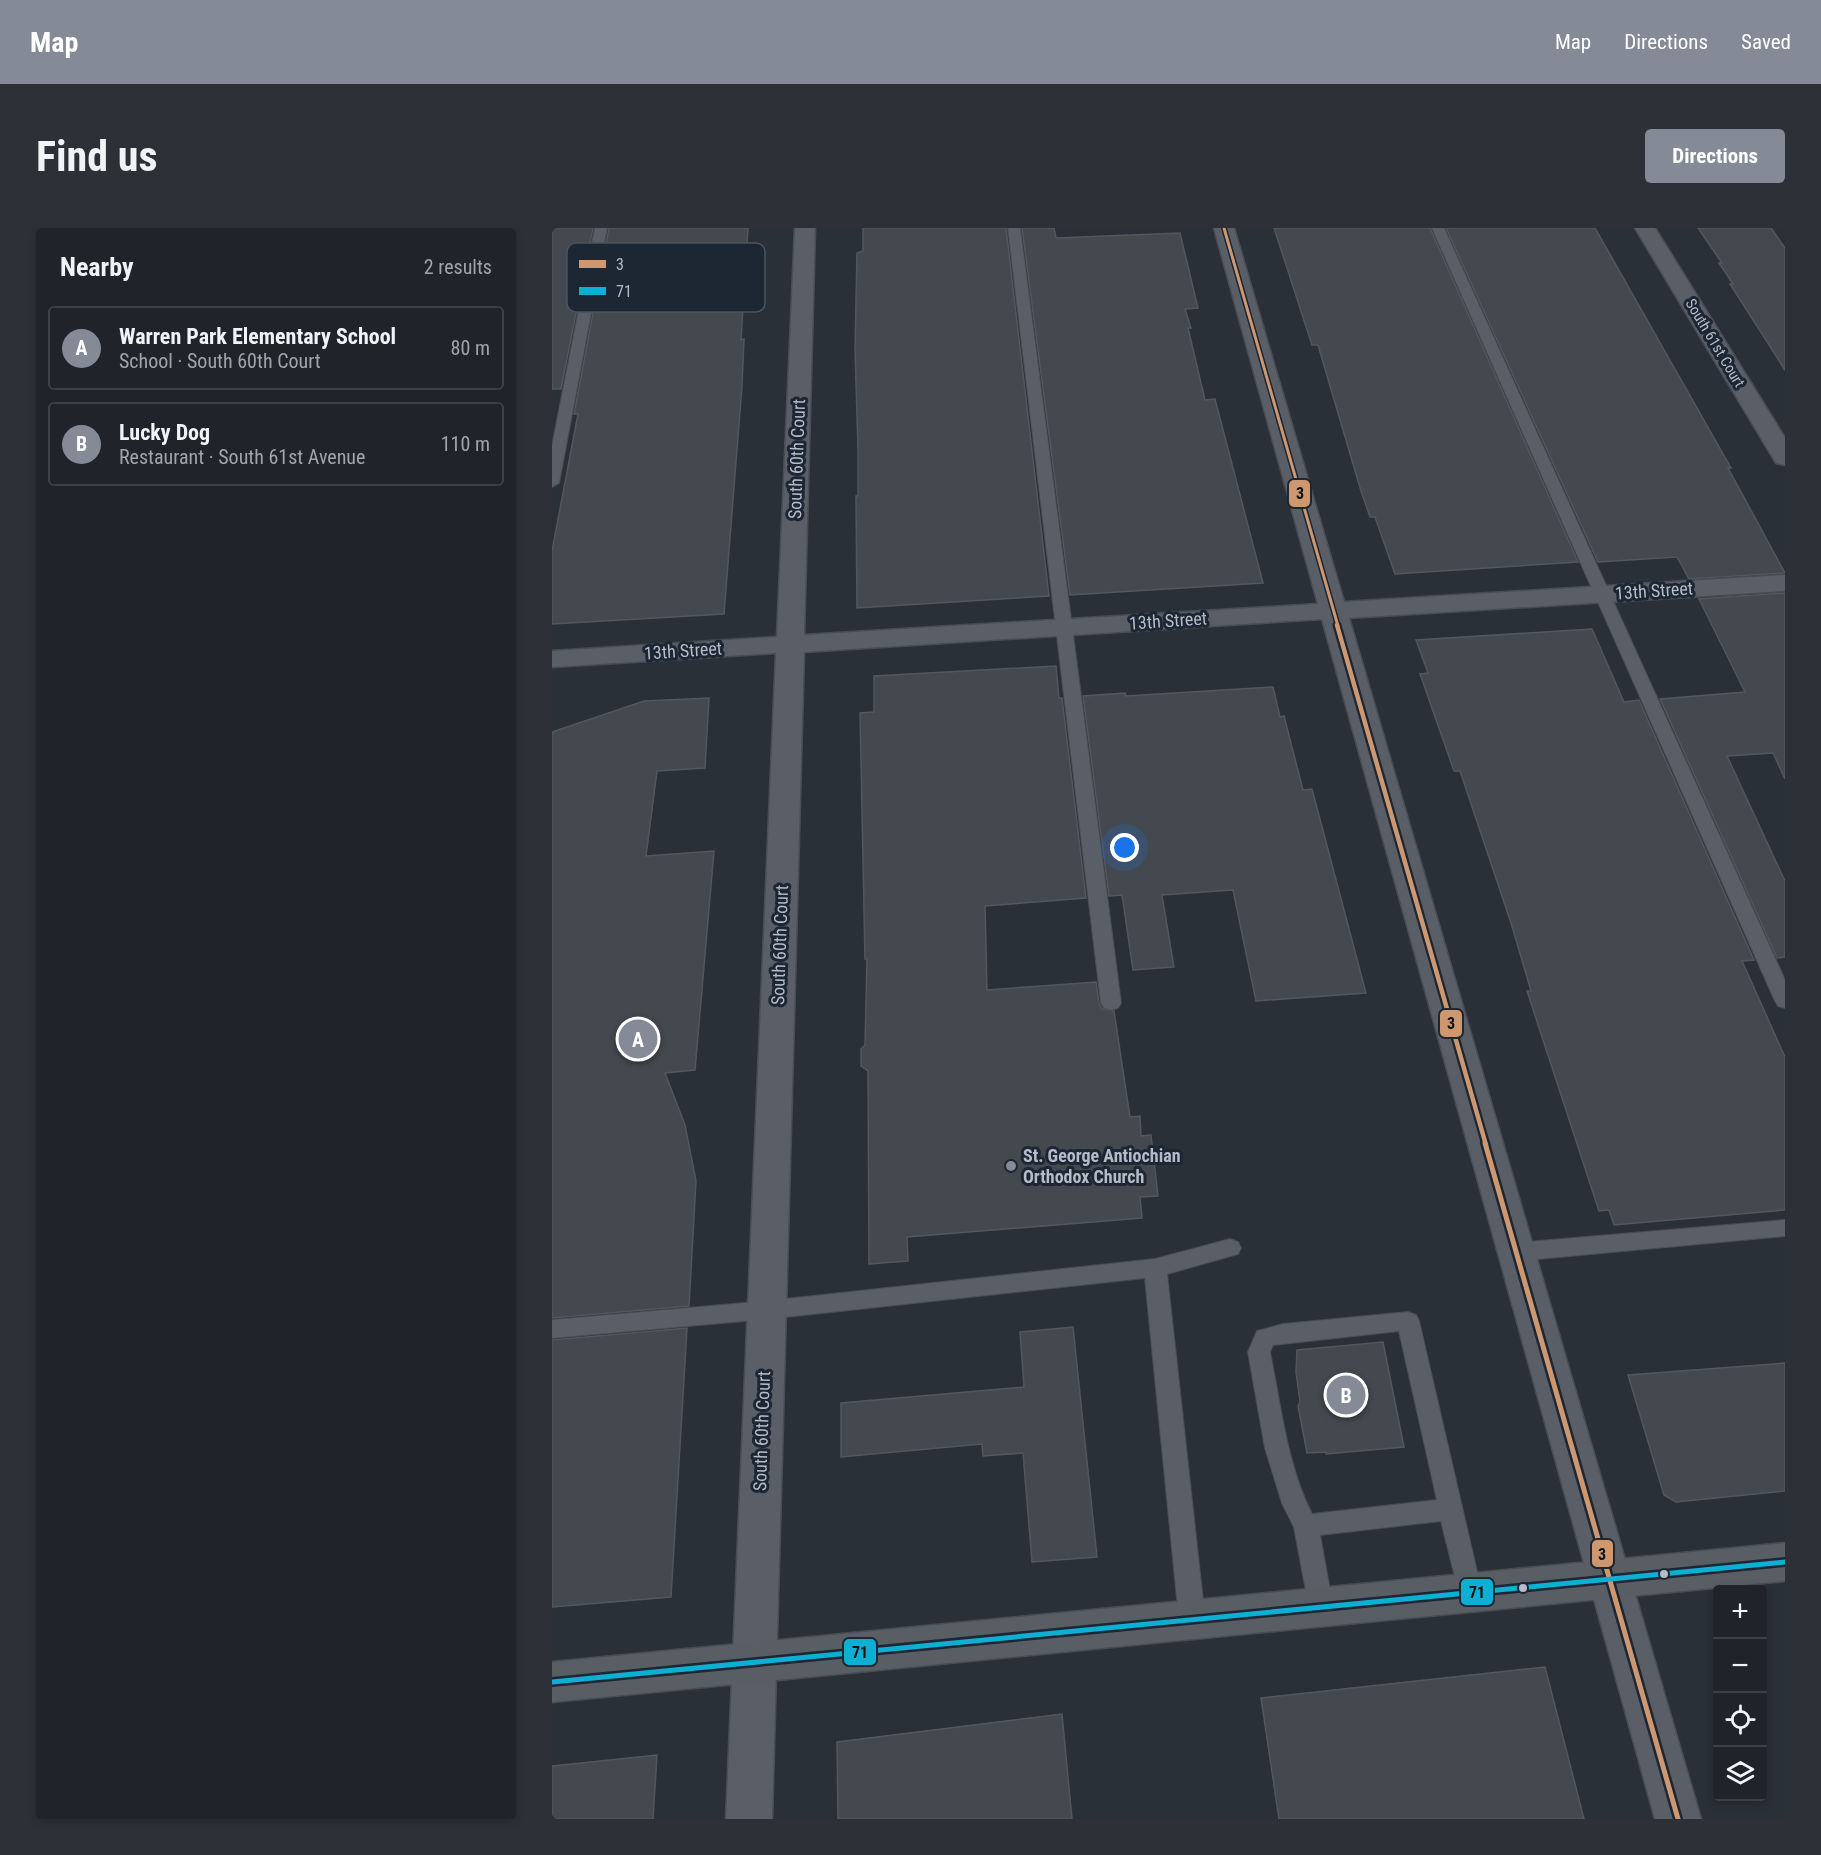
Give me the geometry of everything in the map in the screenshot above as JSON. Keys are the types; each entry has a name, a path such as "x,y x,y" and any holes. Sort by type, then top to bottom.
{"main road":[{"path":"552,1682 1785,1562"}],"street":[{"name":"South 60th Court","path":"749,1819 805,228"},
{"path":"1224,228 1678,1819"},
{"name":"South 61st Court","path":"1645,228 1785,458"},
{"name":"13th Street","path":"552,659 1785,583"}],"lane":[{"path":"598,243 601,228"},
{"path":"1014,228 1111,1003"},
{"path":"1438,228 1785,1001"},
{"path":"552,483 585,312"},
{"path":"1515,1252 1785,1228"},
{"path":"552,1329 767,1310 1155,1268 1230,1248"},
{"path":"1155,1268 1192,1619"},
{"path":"1321,1607 1306,1526 1294,1503 1277,1448 1259,1352 1265,1338 1283,1333 1408,1321 1470,1593"},
{"path":"1306,1526 1451,1509"}],"building":[{"path":"552,228 593,228 590,243 567,243 567,312 576,312 561,389 552,389"},
{"path":"609,228 748,228 747,243 606,243"},
{"path":"863,228 1006,228 1049,596 857,608 858,448 855,350 857,253 863,251"},
{"path":"1022,228 1054,228 1056,238 1180,233 1198,308 1185,309 1205,400 1215,399 1263,583 1070,595"},
{"path":"1274,228 1430,228 1578,562 1395,574 1375,517 1370,517 1318,345 1312,345"},
{"path":"1446,228 1595,228 1731,468 1728,468 1785,573 1689,579 1677,557 1598,562"},
{"path":"1698,228 1771,228 1785,248 1785,370 1730,284 1733,284 1719,263 1722,263"},
{"path":"593,312 743,312 742,386 724,614 552,624 552,551 578,414 574,414"},
{"path":"1785,593 1785,779 1773,753 1727,756 1785,881 1785,957 1777,958 1660,699 1745,692 1699,599"},
{"path":"1592,629 1624,702 1639,700 1754,960 1742,961 1785,1057 1785,1210 1614,1225 1609,1210 1599,1211 1527,991 1531,991 1511,923 1460,771 1454,771 1420,674 1428,673 1416,640"},
{"path":"1056,666 1059,698 1062,698 1086,898 985,906 987,990 1096,982 1102,1009 1114,1011 1130,1117 1140,1116 1141,1136 1151,1135 1158,1196 1140,1197 1142,1218 907,1237 908,1261 869,1264 868,1071 861,1066 861,1049 865,1045 867,959 865,959 860,713 874,712 874,676"},
{"path":"1273,687 1280,717 1284,716 1303,790 1312,789 1366,993 1256,1001 1233,890 1162,895 1174,967 1133,970 1122,895 1109,896 1083,696 1125,693 1126,696"},
{"path":"709,698 705,768 657,771 646,856 714,851 695,1070 665,1073 685,1125 696,1181 689,1306 552,1318 552,732 644,701"},
{"path":"1073,1327 1097,1557 1032,1562 1023,1453 983,1456 982,1444 841,1457 841,1403 1024,1387 1020,1332"},
{"path":"687,1328 671,1597 552,1607 552,1340"},
{"path":"1383,1342 1404,1447 1326,1454 1326,1452 1307,1453 1298,1406 1300,1402 1296,1372 1297,1350"},
{"path":"1785,1363 1785,1491 1676,1502 1664,1495 1628,1375"},
{"path":"1545,1667 1584,1819 1279,1819 1261,1698"},
{"path":"1062,1714 1072,1819 838,1819 837,1742"},
{"path":"657,1755 653,1819 552,1819 552,1766"}],"transit line":[{"name":"3","path":"1224,228 1678,1819"},
{"name":"71","path":"552,1682 1785,1562"}],"place":[{"name":"Warren Park Elementary School","path":"638,1039"},
{"name":"St. George Antiochian Orthodox Church","path":"1011,1166"},
{"name":"Lucky Dog","path":"1346,1395"}]}
